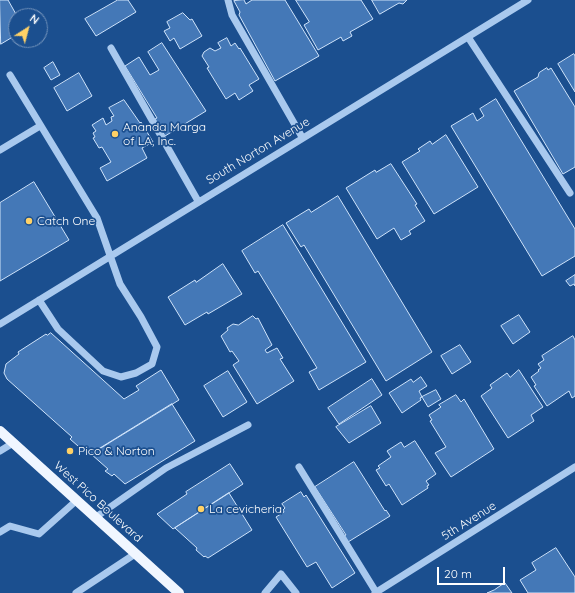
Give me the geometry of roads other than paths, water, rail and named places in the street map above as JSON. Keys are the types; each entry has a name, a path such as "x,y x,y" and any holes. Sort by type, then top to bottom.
{"main road":[{"name":"West Pico Boulevard","path":"0,431 179,593"}],"street":[{"path":"228,0 232,15 302,138"},
{"name":"South Norton Avenue","path":"0,324 198,201 528,0"},
{"path":"468,37 570,193"},
{"path":"111,48 198,201"},
{"path":"10,75 97,218 120,284 141,317 157,347 152,364 136,373 121,377 104,371 58,329 39,300"},
{"path":"0,150 40,126"},
{"path":"96,517 166,468 248,424"},
{"path":"0,451 13,443"},
{"path":"299,467 376,593"},
{"name":"5th Avenue","path":"376,593 575,467"},
{"path":"0,532 10,526 39,534 77,500"},
{"path":"76,593 135,554"},
{"path":"265,593 281,574 296,593"}],"place":[{"name":"Ananda Marga of LA, Inc.","path":"115,134"},
{"name":"Catch One","path":"29,221"},
{"name":"Pico & Norton","path":"70,451"},
{"name":"La cevicheria","path":"201,509"}]}
